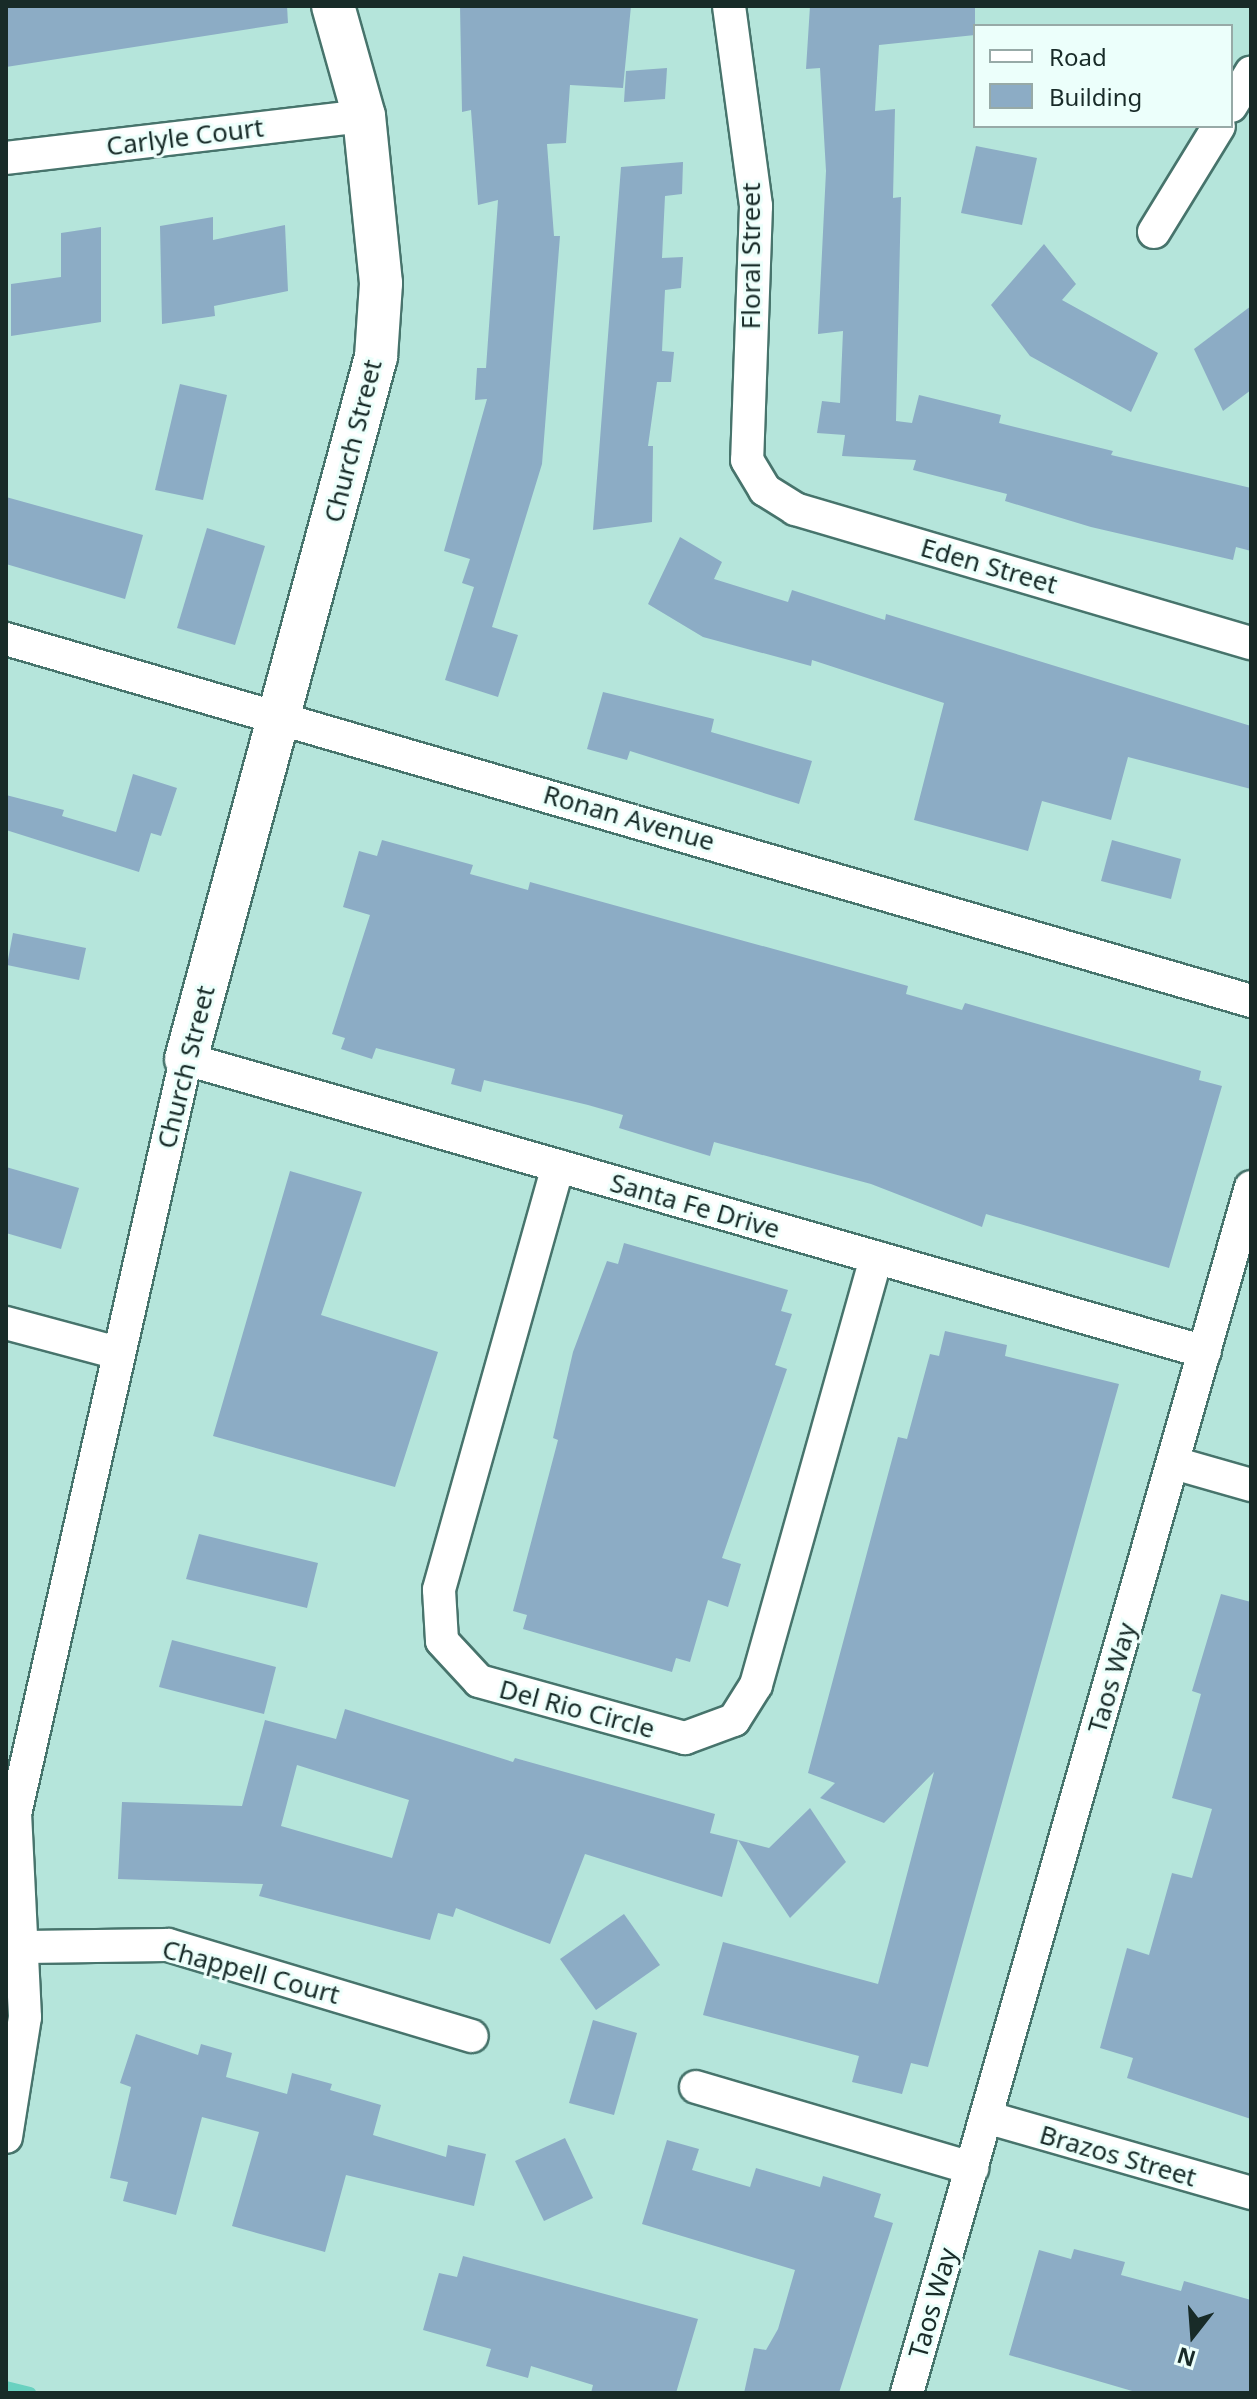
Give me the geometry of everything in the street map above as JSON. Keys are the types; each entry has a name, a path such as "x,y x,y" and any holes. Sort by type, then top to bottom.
{"street":[{"name":"Church Street","path":"6,2137 25,2017 24,1947 15,1814 186,1059 376,357 381,283 364,116 333,6"},
{"name":"Floral Street","path":"729,6 756,206 747,460"},
{"path":"1233,103 1251,73"},
{"name":"Carlyle Court","path":"6,158 364,116"},
{"path":"1154,232 1218,128"},
{"name":"Eden Street","path":"747,460 765,490 795,509 1251,643"},
{"name":"Ronan Avenue","path":"6,639 280,715 1251,1001"},
{"name":"Santa Fe Drive","path":"186,1059 1205,1352"},
{"name":"Del Rio Circle","path":"558,1166 439,1590 442,1641 479,1681 685,1738 734,1720 756,1685 876,1258"},
{"name":"Taos Way","path":"907,2393 1251,1187"},
{"path":"6,1323 118,1353"},
{"path":"1174,1463 1251,1485"},
{"name":"Chappell Court","path":"24,1947 168,1945 472,2036"},
{"path":"696,2087 972,2168"},
{"name":"Brazos Street","path":"986,2117 1251,2193"}],"building":[{"path":"6,6 287,6 288,23 6,67"},
{"path":"460,6 631,6 623,88 570,85 566,143 547,144 554,236 560,236 542,464 492,627 518,635 498,697 445,680 474,587 462,583 470,559 444,551 487,399 475,400 477,368 486,368 498,200 478,205 471,110 462,112"},
{"path":"810,6 975,6 973,35 879,45 875,111 895,109 893,198 901,197 896,421 912,423 919,395 1001,415 999,423 1113,451 1111,455 1251,488 1251,551 1236,547 1233,560 1091,527 1005,501 1007,494 913,470 916,460 842,456 845,435 817,433 822,401 840,403 843,331 818,334 826,171 820,68 806,69"},
{"path":"667,68 665,99 624,102 626,71"},
{"path":"976,146 1037,158 1022,225 961,213"},
{"path":"683,162 682,194 665,196 662,258 683,257 681,288 665,290 662,351 674,352 671,382 657,382 648,446 653,446 652,522 593,530 621,167"},
{"path":"213,217 213,240 285,225 288,291 214,306 215,316 162,324 160,226"},
{"path":"101,227 101,322 11,336 11,284 61,277 61,233"},
{"path":"1044,244 1076,284 1062,300 1158,353 1131,412 1030,356 991,305"},
{"path":"1251,306 1251,390 1223,411 1194,349"},
{"path":"180,384 227,395 203,500 155,490"},
{"path":"6,497 143,535 125,599 6,564"},
{"path":"207,528 265,546 235,645 177,628"},
{"path":"680,537 722,562 714,579 788,602 792,590 885,620 886,614 1251,726 1251,789 1128,757 1111,820 1042,801 1028,851 914,820 944,703 812,660 811,666 703,637 648,604"},
{"path":"603,692 714,719 711,732 812,761 799,804 630,751 627,760 587,749"},
{"path":"133,774 177,788 161,836 151,833 139,872 6,830 6,795 64,810 62,816 116,832"},
{"path":"382,840 473,865 470,874 528,890 530,882 908,986 906,994 962,1010 965,1003 1201,1071 1199,1080 1222,1086 1169,1268 986,1214 982,1227 871,1184 714,1142 710,1156 619,1128 623,1115 484,1080 481,1092 451,1084 455,1069 376,1048 372,1059 341,1049 345,1038 332,1034 370,915 343,907 359,851 377,856"},
{"path":"1112,840 1181,859 1171,899 1101,881"},
{"path":"13,933 86,948 79,980 7,965"},
{"path":"6,1167 79,1188 61,1249 6,1233"},
{"path":"290,1171 362,1192 321,1315 438,1352 395,1487 213,1436"},
{"path":"624,1243 788,1290 781,1311 792,1314 775,1365 787,1369 722,1558 741,1564 728,1607 708,1600 690,1662 676,1658 672,1672 523,1629 527,1615 513,1611 558,1440 553,1438 573,1352 607,1261 618,1264"},
{"path":"945,1331 1007,1345 1005,1356 1119,1384 928,2067 911,2063 902,2094 852,2082 859,2056 703,2015 723,1942 878,1984 934,1772 884,1823 820,1798 835,1783 808,1773 898,1437 907,1439 930,1354 939,1356"},
{"path":"199,1534 318,1563 307,1608 186,1579"},
{"path":"1221,1594 1251,1602 1251,2119 1127,2078 1133,2058 1100,2048 1127,1948 1149,1955 1172,1873 1192,1878 1212,1809 1172,1798 1201,1694 1192,1691"},
{"path":"172,1640 276,1667 264,1714 159,1687"},
{"path":"345,1709 513,1762 515,1758 715,1814 710,1833 738,1840 722,1897 585,1854 550,1944 456,1908 453,1917 438,1913 430,1940 259,1896 263,1884 118,1879 122,1802 242,1806 265,1720 336,1739","holes":["297,1765 409,1800 392,1858 281,1826"]},
{"path":"810,1808 846,1862 790,1918 738,1840 769,1848"},
{"path":"624,1914 660,1965 596,2010 560,1959"},
{"path":"593,2020 637,2033 614,2115 569,2103"},
{"path":"136,2034 198,2055 201,2044 232,2053 226,2077 287,2094 292,2073 332,2084 330,2090 381,2105 373,2135 446,2157 448,2145 486,2154 474,2206 346,2175 325,2252 232,2226 259,2132 202,2117 176,2215 123,2201 128,2182 110,2178 131,2087 120,2083"},
{"path":"565,2138 593,2198 544,2221 515,2161"},
{"path":"667,2140 699,2149 692,2170 750,2187 756,2168 820,2187 823,2176 881,2194 874,2217 893,2223 839,2393 744,2393 754,2348 766,2350 778,2329 795,2270 642,2224"},
{"path":"1074,2249 1125,2262 1121,2275 1181,2291 1184,2281 1251,2300 1251,2393 1139,2393 1009,2355 1039,2250 1071,2259"},
{"path":"463,2256 698,2319 676,2393 591,2393 593,2385 531,2366 528,2378 486,2366 491,2349 423,2330 439,2273 457,2277"}],"waterway":[{"path":"6,2387 30,2393"}]}
